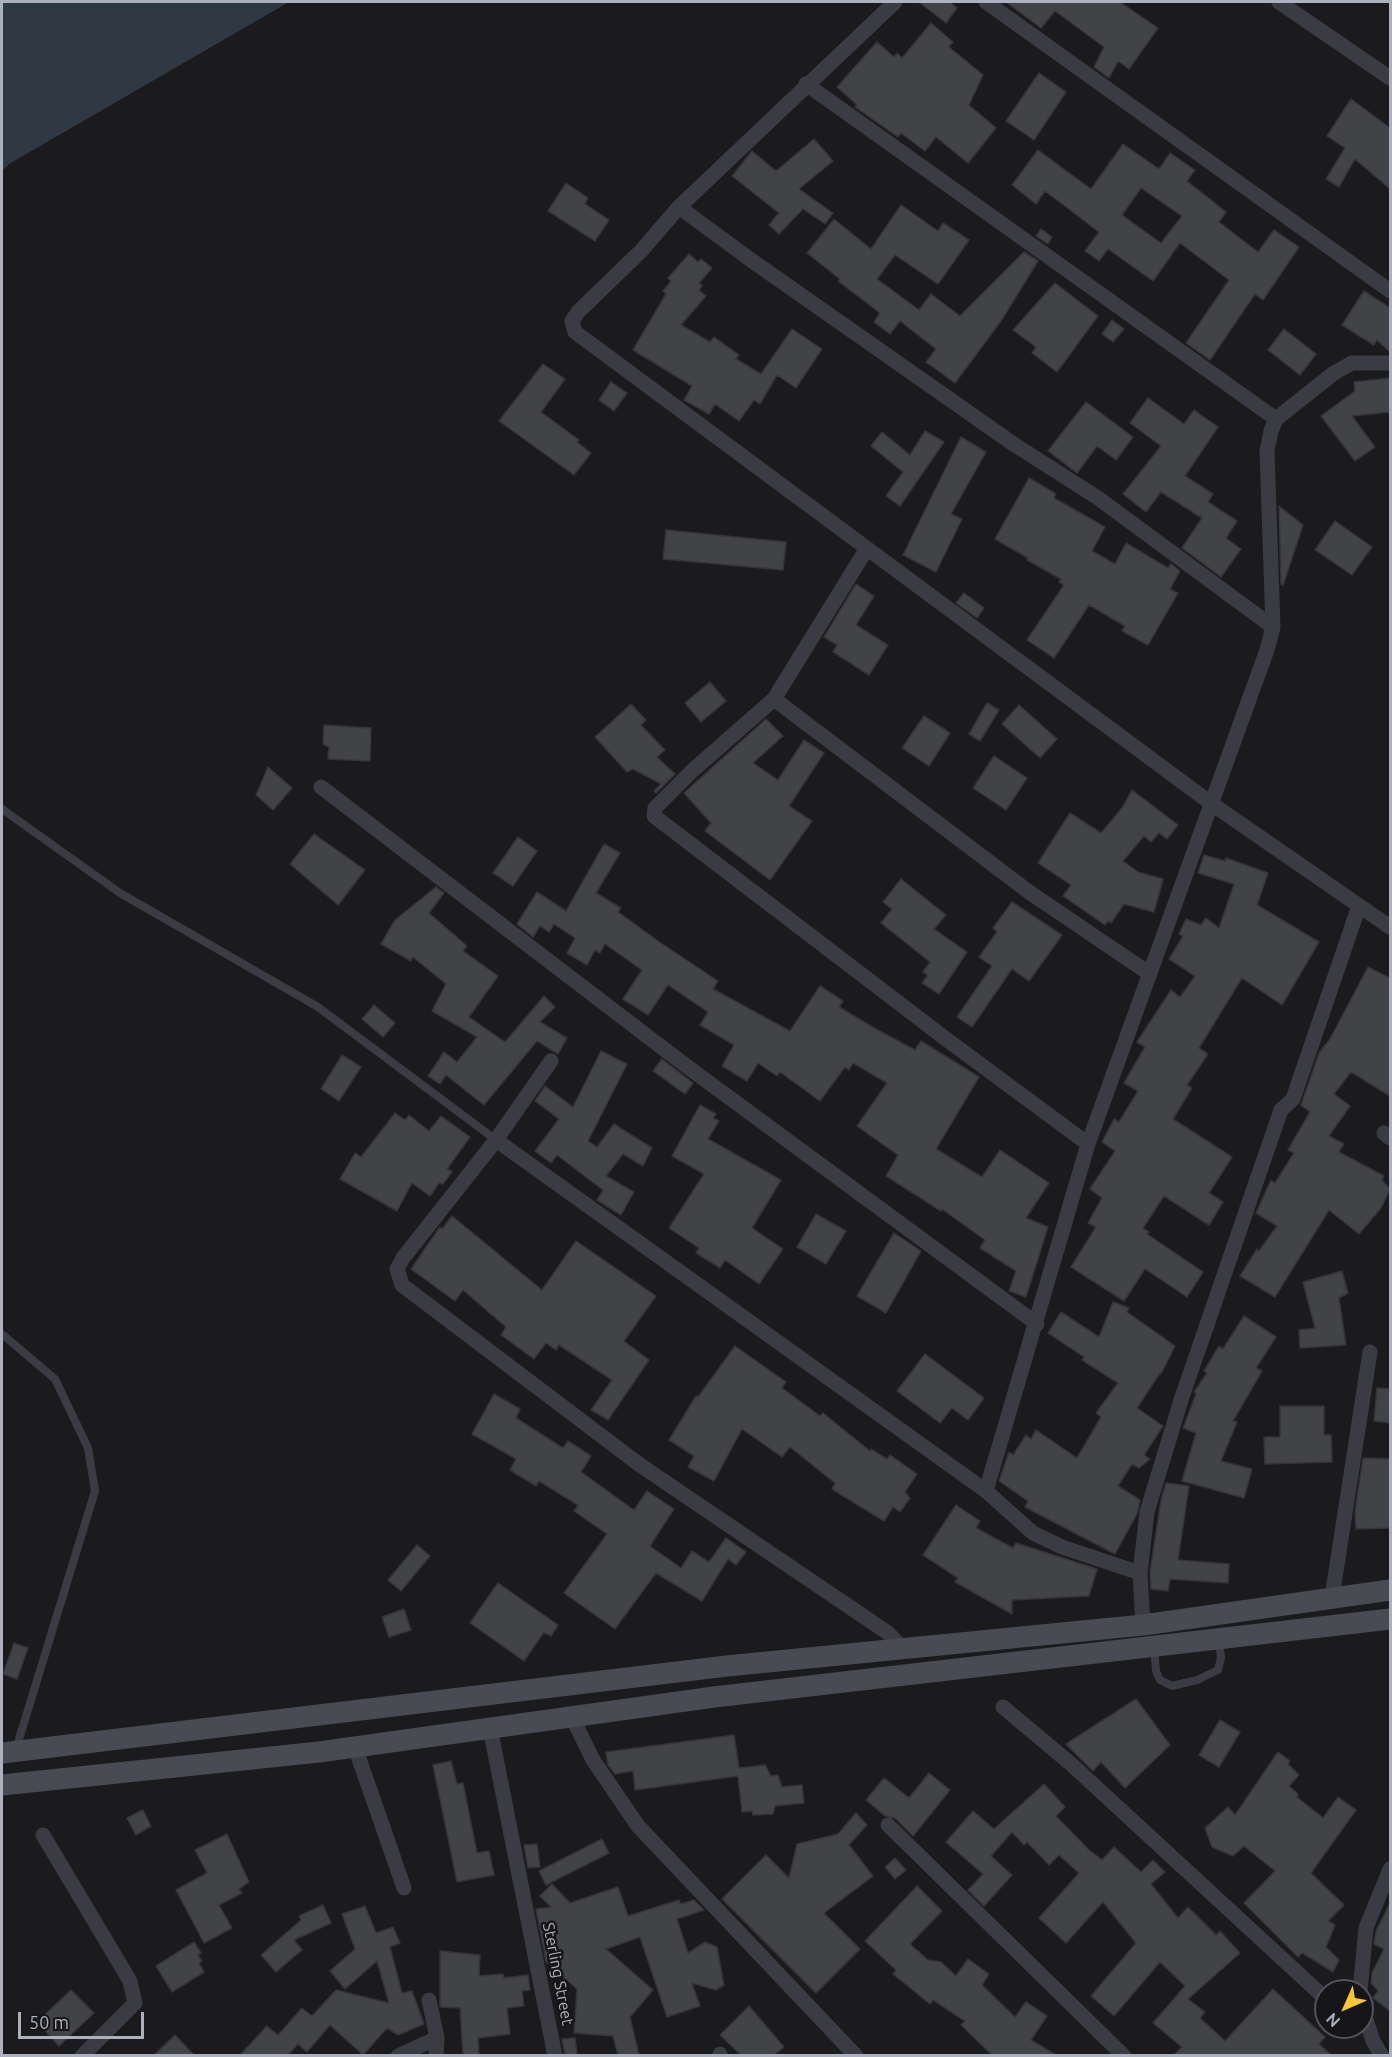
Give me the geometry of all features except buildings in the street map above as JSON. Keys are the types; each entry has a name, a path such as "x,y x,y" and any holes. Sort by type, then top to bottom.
{"main road":[{"path":"6,1751 727,1666 1143,1625 1390,1590"},
{"path":"2,1785 355,1747 714,1697 1390,1619"},
{"path":"2,1791 26,1784"}],"street":[{"path":"895,2 679,207 641,251 578,312 572,321 575,332 1212,804 1390,927"},
{"path":"986,2 1390,291"},
{"path":"1279,2 1390,78"},
{"path":"806,84 1276,419"},
{"path":"679,207 1012,443 1098,498 1273,627"},
{"path":"986,1491 1088,1144 1212,804 1273,627 1267,451 1271,431 1276,419 1334,373 1352,363 1390,363"},
{"path":"866,549 774,699 677,786 655,808 654,816 946,1039 1088,1144"},
{"path":"774,699 1029,892 1150,974"},
{"path":"321,787 685,1065 1036,1324"},
{"path":"1143,1625 1140,1573 1147,1512 1180,1400 1281,1110 1293,1099 1359,906"},
{"path":"551,1060 496,1140 403,1258 397,1269 406,1290 640,1465 888,1633 904,1650"},
{"path":"496,1140 986,1491 1033,1533 1062,1547 1140,1573"},
{"path":"1332,1597 1370,1352"},
{"path":"1003,1707 1080,1771 1314,1988"},
{"path":"572,1717 593,1760 638,1826 855,2055"},
{"name":"Sterling Street","path":"489,1728 555,2055"},
{"path":"355,1747 404,1888"},
{"path":"888,1825 1124,2055"},
{"path":"43,1835 130,1981 135,2003 82,2055"},
{"path":"1361,1979 1366,1928 1390,1869"},
{"path":"429,2000 437,2038 436,2055"},
{"path":"398,2055 437,2038"},
{"path":"1371,2039 1382,2055"}],"lane":[{"path":"2,808 120,892 318,1007 496,1140"},
{"path":"2,1334 55,1378 88,1448 95,1491 6,1751"},
{"path":"1154,1647 1156,1671 1160,1680 1172,1686 1197,1680 1218,1670 1221,1658 1219,1640"}],"shaded area":[{"path":"2,2 289,2 9,164 2,171"}]}
